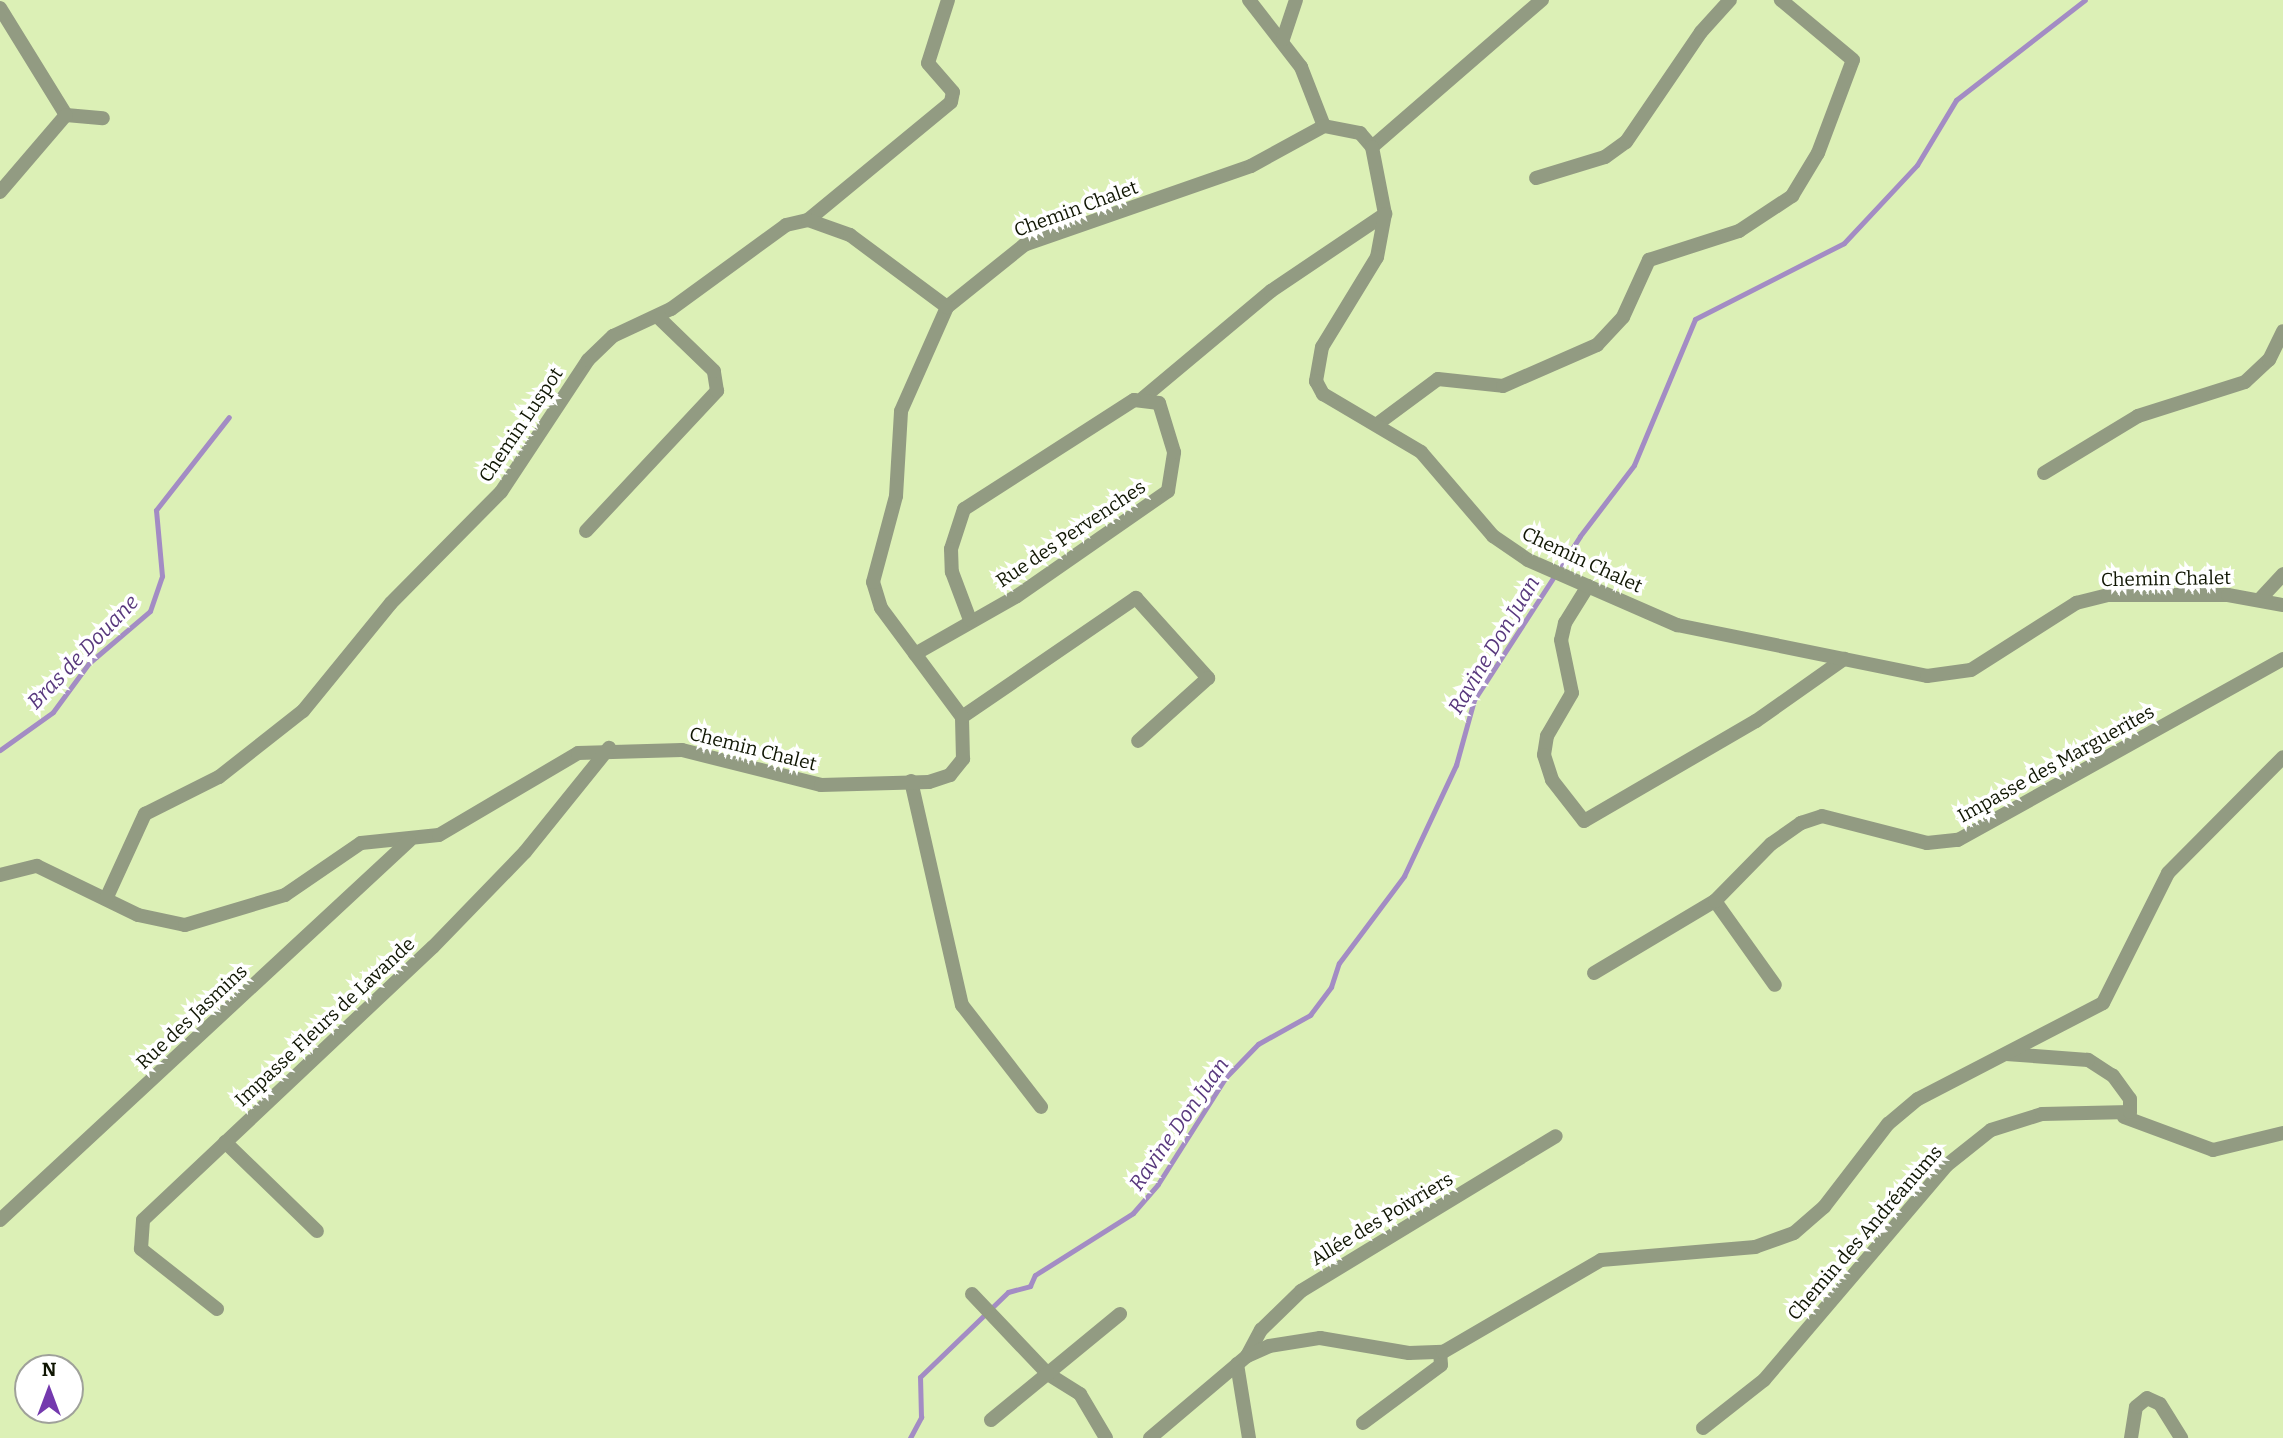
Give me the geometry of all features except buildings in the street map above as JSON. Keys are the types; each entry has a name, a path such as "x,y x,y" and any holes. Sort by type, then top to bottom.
{"street":[{"name":"Chemin Luspot","path":"106,899 145,814 219,776 303,710 391,603 501,492 588,360 613,336 656,316 786,225 808,220 951,102 953,92 928,63 948,0"},
{"path":"1249,0 1283,39 1324,126 1360,133 1372,147 1542,0"},
{"path":"1283,39 1291,30 1296,0"},
{"path":"1536,178 1605,157 1626,142 1701,32 1730,0"},
{"path":"1380,422 1437,379 1503,386 1597,345 1623,317 1649,260 1739,231 1792,196 1809,174 1853,73 1847,50 1781,0"},
{"path":"0,8 66,115"},
{"path":"66,115 103,118"},
{"path":"0,192 66,115"},
{"name":"Chemin Chalet","path":"0,874 37,866 138,915 185,925 285,895 361,843 409,841 481,815 555,761 609,748 682,750 821,785 950,775 963,759 962,717 881,608 874,566 896,496 908,385 947,307 1024,245 1251,166 1324,126"},
{"name":"Chemin Chalet","path":"1372,147 1385,215 1377,257 1315,369 1322,394 1380,422 1421,452 1493,536 1528,560 1677,625 1844,659 1952,675 1971,670 2076,603 2108,595 2261,598 2283,605"},
{"path":"970,620 951,549 964,509 1143,398 1271,291 1385,215"},
{"path":"808,220 850,235 947,307"},
{"path":"586,531 717,391 714,371 656,316"},
{"path":"2044,473 2138,416 2245,382 2269,360 2283,331"},
{"name":"Rue des Pervenches","path":"915,654 970,620 1017,596 1168,491 1175,466 1166,411 1143,398"},
{"path":"2261,598 2283,574"},
{"path":"1584,584 1561,640 1572,693 1544,744 1552,780 1584,821 1756,721 1844,659"},
{"path":"962,717 1136,598 1208,678 1138,741"},
{"name":"Impasse des Marguerites","path":"1594,973 1715,901 1771,844 1811,819 1844,820 1938,844 1975,833 2283,659"},
{"name":"Impasse Fleurs de Lavande","path":"217,1309 141,1249 139,1229 225,1142 433,947 525,852 609,748"},
{"path":"1150,1438 1242,1360 1320,1338 1440,1352 1601,1260 1755,1247 1794,1233 1824,1207 1888,1124 1952,1079 2103,1003 2168,873 2283,757"},
{"path":"911,780 962,1005 1041,1107"},
{"name":"Rue des Jasmins","path":"0,1220 409,841"},
{"path":"1715,901 1775,985"},
{"path":"2006,1054 2088,1060 2113,1076 2130,1099 2124,1117"},
{"name":"Chemin des Andréanums","path":"1703,1428 1764,1380 1770,1367 1947,1165 1991,1130 2042,1114 2124,1117 2213,1150 2283,1133"},
{"name":"Allée des Poivriers","path":"1242,1360 1261,1330 1301,1291 1556,1136"},
{"path":"225,1142 317,1231"},
{"path":"977,1299 999,1319 1048,1374 1080,1394 1106,1438"},
{"path":"991,1420 1120,1314"},
{"path":"1363,1423 1441,1365 1440,1352"},
{"path":"1242,1360 1249,1438"},
{"path":"2131,1438 2136,1407 2147,1398 2160,1404 2181,1438"}],"waterway":[{"name":"Ravine Don Juan","path":"910,1438 921,1417 920,1377 1008,1292 1030,1286 1035,1275 1133,1213 1158,1184 1226,1077 1258,1044 1310,1015 1331,987 1339,963 1404,876 1456,765 1474,700 1580,536 1634,465 1695,319 1844,243 1917,165 1956,100 2085,0"},
{"name":"Bras de Douane","path":"0,750 53,712 89,663 150,611 162,576 156,510 229,417"}]}
